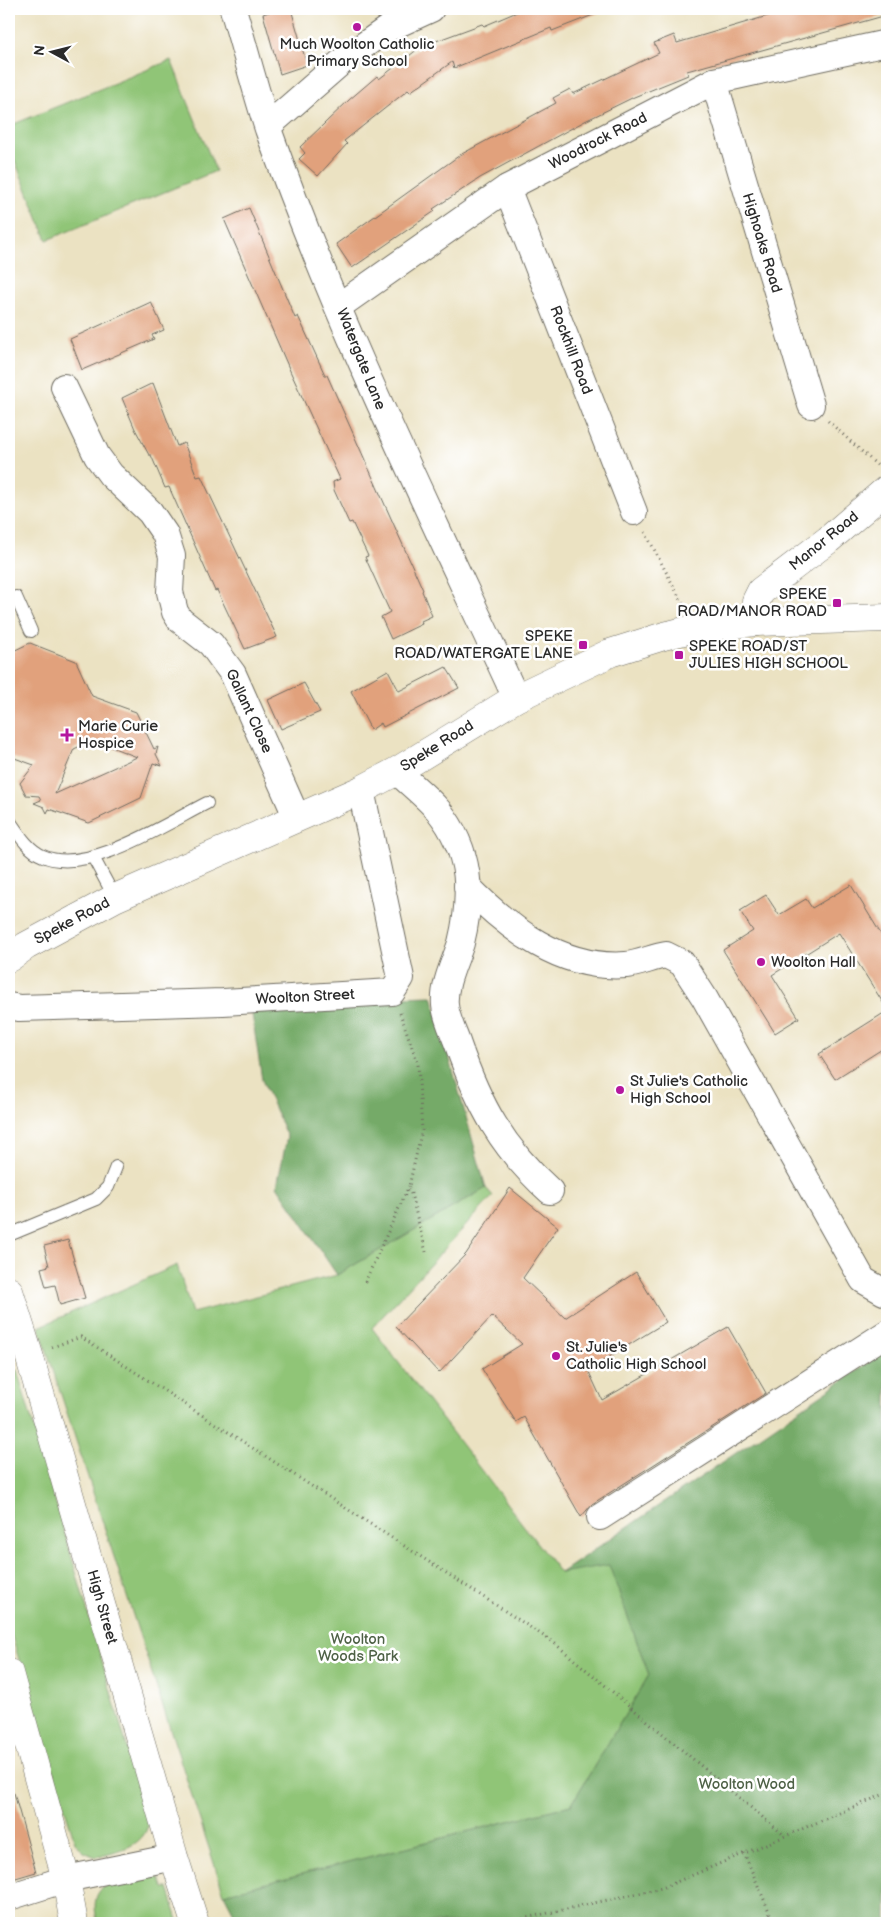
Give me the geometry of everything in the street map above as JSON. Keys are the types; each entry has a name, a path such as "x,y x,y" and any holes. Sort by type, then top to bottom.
{"street":[{"name":"Watergate Lane","path":"233,9 268,126 295,202 393,437 516,698"},
{"path":"268,126 346,58 386,29 431,9"},
{"name":"Woodrock Road","path":"339,306 507,188 714,82 887,43"},
{"name":"Highoaks Road","path":"714,82 811,405"},
{"name":"Rockhill Road","path":"507,188 634,512"},
{"name":"Gallant Close","path":"64,387 97,456 111,475 150,512 165,534 172,556 170,592 174,612 180,620 211,644 233,674 297,818"},
{"name":"Manor Road","path":"756,622 756,601 761,591 828,540 884,478"},
{"name":"Speke Road","path":"9,958 26,946 115,898 361,790 397,771 516,698 610,653 696,628 756,622 887,618"},
{"path":"397,771 438,810 462,847 467,886 468,914 450,974 445,1005 472,1086 491,1122 527,1171 550,1191"},
{"path":"361,790 401,978 392,992"},
{"path":"467,886 496,915 527,938 568,958 600,964 626,965 666,955 682,964 709,1006 863,1280 887,1318"},
{"name":"Woolton Street","path":"9,1006 19,1008 223,1002 392,992"},
{"path":"863,1280 884,1292 887,1291"},
{"name":"High Street","path":"9,1291 29,1354 174,1857 195,1923"},
{"path":"600,1517 887,1333"},
{"path":"9,1673 66,1879 74,1923"},
{"path":"9,1897 66,1879 174,1857"}],"lane":[{"path":"9,600 16,597 31,631"},
{"path":"9,820 24,841 43,856 66,862 101,856 208,803"},
{"path":"93,857 115,898"},
{"path":"9,1235 96,1199 108,1187 116,1167"}],"path":[{"path":"811,405 884,478"},
{"path":"634,512 696,628"},
{"path":"364,1282 409,1186 422,1130 418,1064 392,992"},
{"path":"409,1186 426,1252"},
{"path":"29,1354 81,1337 553,1642 784,1836"},
{"path":"502,1923 662,1888 887,1793"},
{"path":"744,1853 774,1923"}],"green space":[{"path":"171,60 216,171 47,240 9,146 9,126"},
{"path":"432,996 486,1188 337,1275 277,1186 287,1137 262,1080 250,1001"},
{"name":"Woolton Woods Park","path":"486,1188 493,1196 372,1328 560,1573 609,1564 649,1675 571,1805 224,1894 39,1327 177,1265 192,1313 337,1275"},
{"name":"Woolton Wood","path":"887,1350 887,1923 239,1923 224,1894 571,1805 649,1675 609,1565 560,1573"},
{"path":"17,1370 149,1822 146,1831 136,1843 121,1850 96,1857 84,1852 75,1842 9,1627 9,1371"},
{"path":"146,1873 159,1878 164,1888 168,1888 179,1923 98,1923 95,1910 99,1892 113,1882"}],"building":[{"path":"278,9 291,9 307,65 280,74 263,14"},
{"path":"524,9 606,10 552,31 551,28 454,68 452,62 410,92 408,90 344,141 347,144 318,176 299,159 305,153 300,147 349,100 377,76 379,79 427,42 428,44 482,24 484,26"},
{"path":"791,9 887,9 887,15 687,71 688,75 634,97 585,121 480,178 433,209 435,211 352,268 336,244 460,155 556,103 553,98 570,89 573,94 659,53 654,43 674,35 677,43"},
{"path":"249,208 295,318 298,316 325,375 327,375 423,590 432,616 421,621 422,624 391,639 381,617 390,612 365,557 368,556 352,522 349,523 334,490 333,482 340,479 291,373 224,219"},
{"path":"151,302 164,330 152,335 154,339 82,370 70,339"},
{"path":"153,383 177,446 184,443 197,477 201,476 277,637 245,649 217,590 215,591 169,487 165,488 151,455 149,455 135,429 122,398"},
{"path":"30,643 76,661 92,696 136,712 154,749 158,747 156,754 162,766 153,763 141,798 89,823 49,809 47,813 44,807 34,803 41,800 39,796 26,795 20,783 34,765 9,756 9,653","holes":["93,740 137,757 55,794 74,749"]},
{"path":"446,667 459,688 383,727 381,723 371,730 351,691 388,670 399,691"},
{"path":"304,683 320,712 281,729 268,700"},
{"name":"Woolton Hall","path":"851,885 887,944 887,1009 839,933 772,975 799,1018 775,1033 723,950 753,931 740,911 766,895 779,915 806,899 812,908"},
{"path":"887,1011 887,1046 835,1079 819,1054"},
{"name":"St. Julie's Catholic High School","path":"510,1188 558,1227 523,1278 565,1318 636,1272 666,1322 588,1370 602,1400 728,1327 766,1393 592,1504 581,1517 524,1417 516,1422 482,1369 522,1344 492,1316 439,1373 396,1327 466,1254"},
{"path":"68,1240 85,1298 60,1305 55,1285 46,1287 41,1268 49,1266 44,1246"},
{"path":"14,1793 36,1872 9,1880 9,1794"}],"place":[{"name":"Much Woolton Catholic Primary School","path":"357,27"},
{"name":"SPEKE ROAD/MANOR ROAD","path":"837,603"},
{"name":"SPEKE ROAD/WATERGATE LANE","path":"583,645"},
{"name":"SPEKE ROAD/ST JULIES HIGH SCHOOL","path":"679,655"},
{"name":"Marie Curie Hospice","path":"67,735"},
{"name":"Woolton Hall","path":"761,962"},
{"name":"St Julie's Catholic High School","path":"620,1090"},
{"name":"St. Julie's Catholic High School","path":"556,1356"}]}
